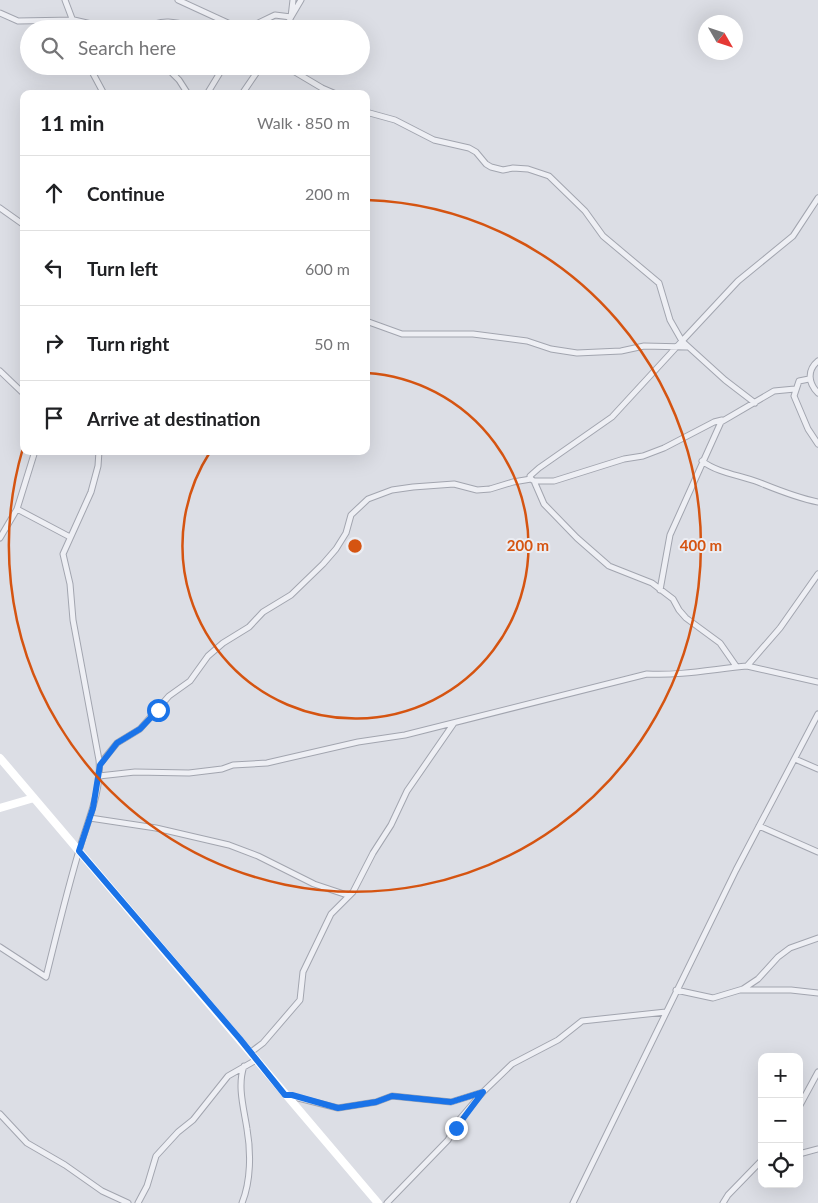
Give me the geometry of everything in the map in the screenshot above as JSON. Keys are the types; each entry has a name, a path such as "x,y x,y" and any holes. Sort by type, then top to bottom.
{"street":[{"path":"65,0 74,20"},
{"path":"178,0 221,20"},
{"path":"291,17 293,0"},
{"path":"290,20 301,0"},
{"path":"0,13 20,21"},
{"path":"265,20 275,15 291,17"},
{"path":"93,75 102,90"},
{"path":"174,75 185,90"},
{"path":"209,90 219,75"},
{"path":"245,90 255,75"},
{"path":"300,75 327,90"},
{"path":"370,113 395,120 434,140 469,148 476,152 491,167 503,170 513,168 528,169 549,176 585,211 603,236 659,283 670,320 687,347 755,403"},
{"path":"736,666 720,643 686,618 679,610 673,598 652,583 604,562 549,511 541,500 530,476 612,417 738,281 793,236 818,198"},
{"path":"0,208 20,222"},
{"path":"370,322 402,334 473,334 527,341 551,349 577,353 621,351 644,346 687,347"},
{"path":"818,361 810,373 809,379 818,393"},
{"path":"1,374 20,391"},
{"path":"809,379 799,381 795,389 797,404 818,444"},
{"path":"100,765 117,743 140,729 169,696 190,680 208,656 223,643 249,627 263,612 291,595 323,564 336,549 346,533 351,515 368,499 392,490 413,487 450,484 477,490 490,489 513,482 532,480 554,481 624,459 643,456 664,448 755,403 774,391 795,389"},
{"path":"660,590 670,534 701,467 702,460 722,420"},
{"path":"0,538 17,510 34,455"},
{"path":"0,947 46,977 79,851 90,818 99,776 100,765 73,620 70,584 62,554 92,492 99,455"},
{"path":"702,460 709,466 797,498 818,502"},
{"path":"701,467 709,466"},
{"path":"17,510 70,537"},
{"path":"747,666 780,628 818,574"},
{"path":"99,776 134,772 189,773 222,769 233,765 267,763 454,723 647,674 666,676 676,672 720,670 736,666 747,666 818,682"},
{"path":"573,1203 676,990 818,714"},
{"path":"251,1052 263,1043 300,1000 304,972 322,929 331,914 352,892 391,825 407,791 454,723"},
{"path":"0,758 378,1203"},
{"path":"796,759 818,769"},
{"path":"0,808 34,798"},
{"path":"90,818 156,828 229,844 314,884 348,895"},
{"path":"760,826 818,852"},
{"path":"740,990 758,979 778,957 790,948 818,938"},
{"path":"676,990 708,998 740,990 791,990 818,994"},
{"path":"387,1203 448,1140 460,1120 483,1092 512,1064 558,1040 582,1021 666,1012"},
{"path":"138,1203 147,1186 156,1156 198,1114 228,1076 256,1060"},
{"path":"242,1203 246,1190 248,1160 248,1140 242,1099 244,1066"},
{"path":"803,1100 818,1072"},
{"path":"285,1095 292,1095 338,1108 376,1102 392,1096 451,1102 483,1092"},
{"path":"0,1114 27,1143 65,1165 102,1191 128,1203"},
{"path":"803,1153 818,1149"},
{"path":"724,1203 728,1195 758,1164"}],"route":[{"path":"158,710 140,729 117,743 100,765 93,808 79,851 251,1052 264,1071 285,1095 302,1097 338,1108 376,1102 392,1096 454,1102 483,1092 457,1123 456,1128"}]}
